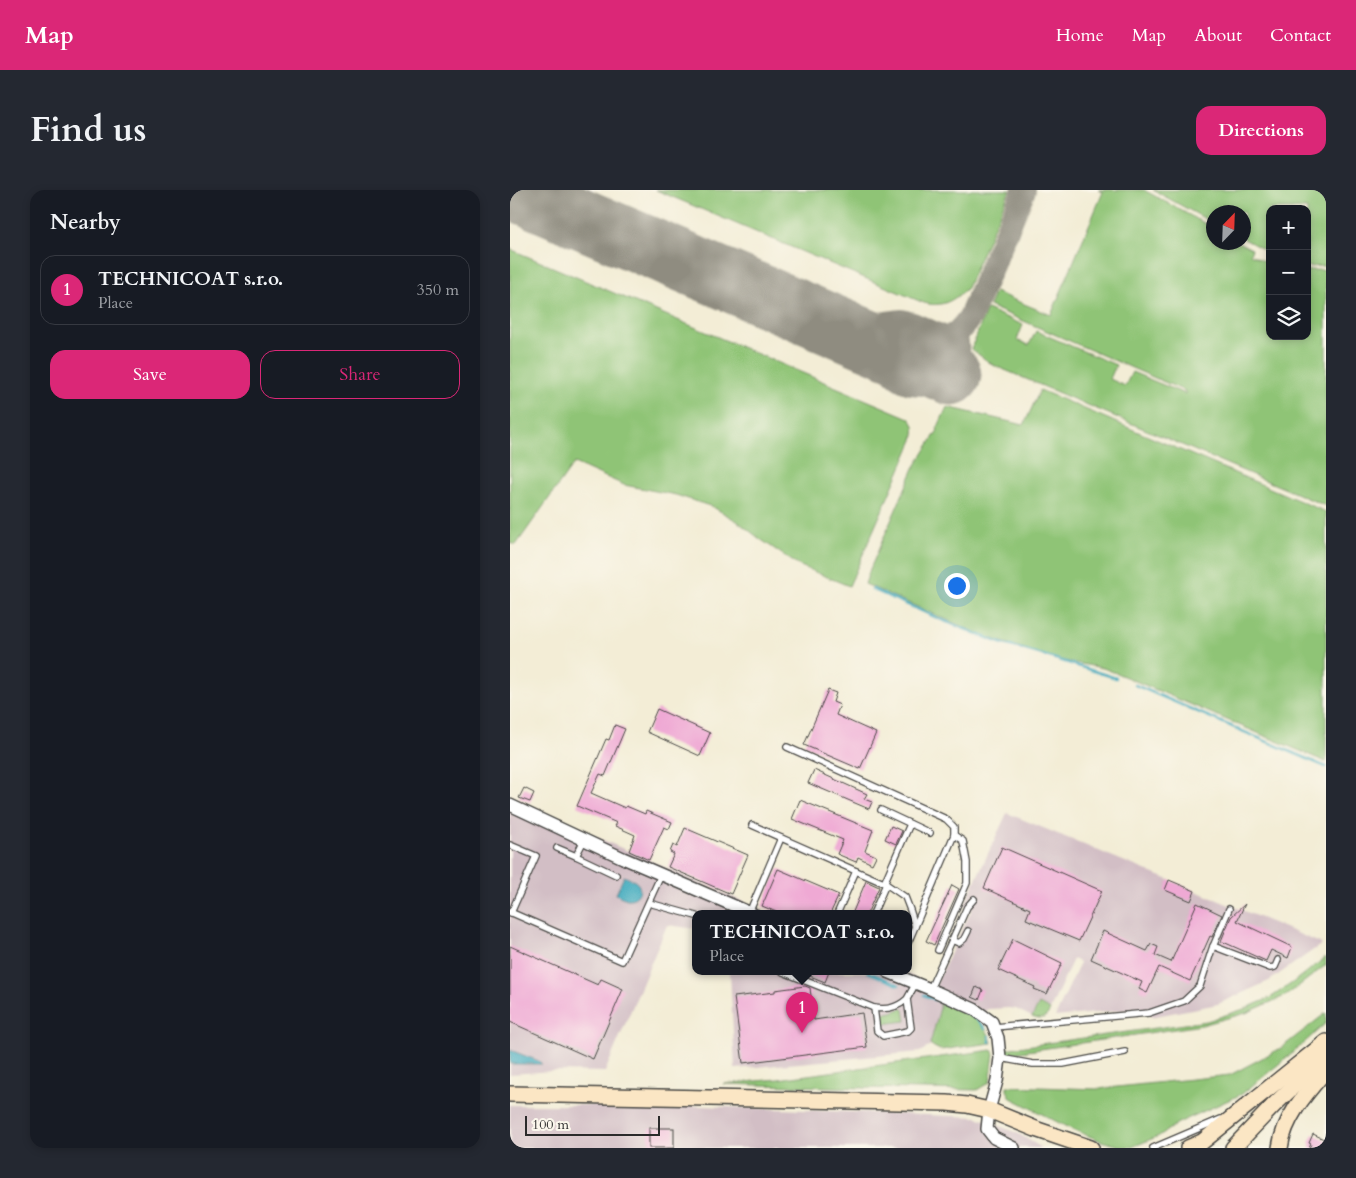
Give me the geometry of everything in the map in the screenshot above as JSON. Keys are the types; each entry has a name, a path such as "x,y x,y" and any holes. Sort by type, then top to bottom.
{"main road":[{"path":"1188,1148 1202,1142 1326,1042"},
{"path":"1232,1148 1326,1055"},
{"path":"1280,1148 1287,1122 1302,1099 1326,1070"},
{"path":"510,1094 947,1103 989,1110 1090,1148"},
{"path":"1038,1130 1063,1148"}],"street":[{"path":"510,805 661,875 744,910"},
{"path":"898,975 974,1009 992,1022 998,1038 1000,1058 987,1128 994,1138 1014,1148"}],"lane":[{"path":"787,748 946,819 954,827 954,835 912,934"},
{"path":"881,810 930,833"},
{"path":"875,910 886,884 885,881 910,824"},
{"path":"752,825 886,884 905,897 910,910"},
{"path":"938,950 968,883 967,862 963,842 954,835"},
{"path":"752,910 781,838"},
{"path":"576,856 584,840"},
{"path":"510,845 536,856 511,912 622,961 661,875"},
{"path":"557,848 616,875"},
{"path":"839,910 856,870"},
{"path":"930,989 967,907 974,899"},
{"path":"649,903 692,915"},
{"path":"995,1027 1149,1013 1184,1001 1200,986 1213,946 1229,909"},
{"path":"912,915 916,926"},
{"path":"949,925 957,929"},
{"path":"952,940 959,943 964,939 968,931"},
{"path":"1213,946 1270,968 1274,967 1278,960"},
{"path":"790,975 874,1008 883,1009 899,1005 907,999 916,983"},
{"path":"874,1008 877,1031 883,1036 908,1031 911,1028 907,999"},
{"path":"1000,1058 1033,1064 1063,1064 1124,1052"},
{"path":"1153,1148 1237,1112"}],"shaded area":[{"path":"510,799 762,910 692,910 692,928 667,925 605,1072 553,1071 510,1074"},
{"path":"1007,813 1322,944 1269,981 1218,1004 1151,1017 1148,1008 1055,1017 1080,963 1073,959 1050,1010 1039,1004 1032,1017 1016,1009 988,1009 920,1052 735,1069 730,975 909,975 935,986 972,909 964,905"},
{"path":"510,1105 678,1105 977,1117 1017,1133 1042,1148 510,1148"}],"green space":[{"path":"656,190 1010,190 967,288 948,302 931,304 924,303"},
{"path":"1099,190 1144,190 1206,224 1206,250 1252,249 1250,254 1266,262 1266,340 1311,340 1311,270 1326,270 1326,506 993,365 971,349 987,309 1023,325 1017,340 1029,345 1036,331 1116,365 1110,379 1125,386 1132,372 1185,394 1185,391 989,306 995,292 1051,315 1103,192"},
{"path":"1153,190 1326,190 1326,266 1311,267 1311,205 1266,205 1266,251 1251,243 1251,205 1206,205 1206,219"},
{"path":"510,249 909,418 914,428 913,440 849,586 798,565 737,521 713,507 676,495 624,485 574,463 516,545 510,543"},
{"path":"1040,390 1326,512 1326,762 1103,668 1065,661 984,636 865,584 914,468 938,430 947,407 1024,425"},
{"path":"1326,957 1326,965 1287,995 1246,1013 1202,1025 1007,1054 1004,1049 1207,1021 1270,998"},
{"path":"940,1003 978,1021 989,1034 992,1043 940,1050 930,1044"},
{"path":"1039,1004 1050,1010 1041,1019 1032,1017"},
{"path":"902,1008 906,1021 882,1024 882,1014"},
{"path":"1326,1013 1326,1023 1242,1094 1178,1123 1159,1136 1132,1147 1101,1141 1067,1127 1011,1098 1007,1090 1007,1086 1098,1089 1230,1075 1281,1048"},
{"path":"992,1050 994,1054 990,1082 977,1090 723,1084 778,1079"}],"water":[{"path":"624,876 635,881 640,890 638,895 630,899 616,894"},
{"path":"510,1050 539,1061 542,1064 510,1064"}],"building":[{"path":"828,690 836,693 833,702 840,705 836,715 876,733 860,769 804,745"},
{"path":"657,709 710,733 700,756 647,732"},
{"path":"615,725 625,729 605,776 600,774 591,793 625,808 626,806 645,814 646,811 672,822 669,829 664,827 649,860 629,851 635,835 615,826 617,823 577,806 606,739 609,740"},
{"path":"814,770 867,794 864,799 872,802 869,809 808,783"},
{"path":"524,788 534,793 530,802 519,798"},
{"path":"800,800 873,830 865,851 876,856 872,864 858,857 856,862 837,854 843,840 792,819"},
{"path":"891,826 902,831 896,844 885,839"},
{"path":"685,828 748,855 731,894 668,867 674,854 670,852 673,845 677,847"},
{"path":"1002,847 1102,891 1079,941 1026,919 1030,909 984,888"},
{"path":"778,869 839,895 832,910 772,910 762,906"},
{"path":"1169,880 1195,891 1191,901 1165,890"},
{"path":"866,881 879,887 869,910 854,910"},
{"path":"952,885 959,889 934,945 926,941"},
{"path":"1197,903 1222,915 1212,937 1210,936 1190,981 1159,967 1147,993 1139,989 1142,982 1091,959 1103,931 1147,951 1151,944 1158,947 1155,955 1171,962"},
{"path":"1245,904 1237,921 1292,947 1288,958 1271,950 1266,961 1221,941 1231,917"},
{"path":"1013,939 1062,963 1047,994 998,970"},
{"path":"510,946 598,985 601,979 623,989 593,1059 510,1022"},
{"path":"808,975 828,975 825,982"},
{"path":"805,986 810,988 814,1020 862,1013 867,1047 743,1063 734,997"},
{"path":"976,987 983,990 979,1000 972,997"},
{"path":"649,1128 674,1128 674,1148 649,1148"},
{"path":"1313,1134 1326,1140 1326,1148 1309,1148"}],"waterway":[{"path":"872,589 1000,643 1116,678"},
{"path":"1135,685 1326,767"},
{"path":"875,975 899,985"},
{"path":"924,995 966,1012 974,1017 985,1029"},
{"path":"989,1036 990,1042"}],"taxiway":[{"path":"760,293 891,348 915,351 926,350 946,341 963,327 970,317 1024,190"},
{"path":"844,327 902,321 957,343 957,352 951,368 945,375 933,382 920,384 906,381 895,374 881,353 867,341"}],"runway":[{"path":"514,190 951,375"}],"place":[{"name":"TECHNICOAT s.r.o.","path":"802,1033"}]}
